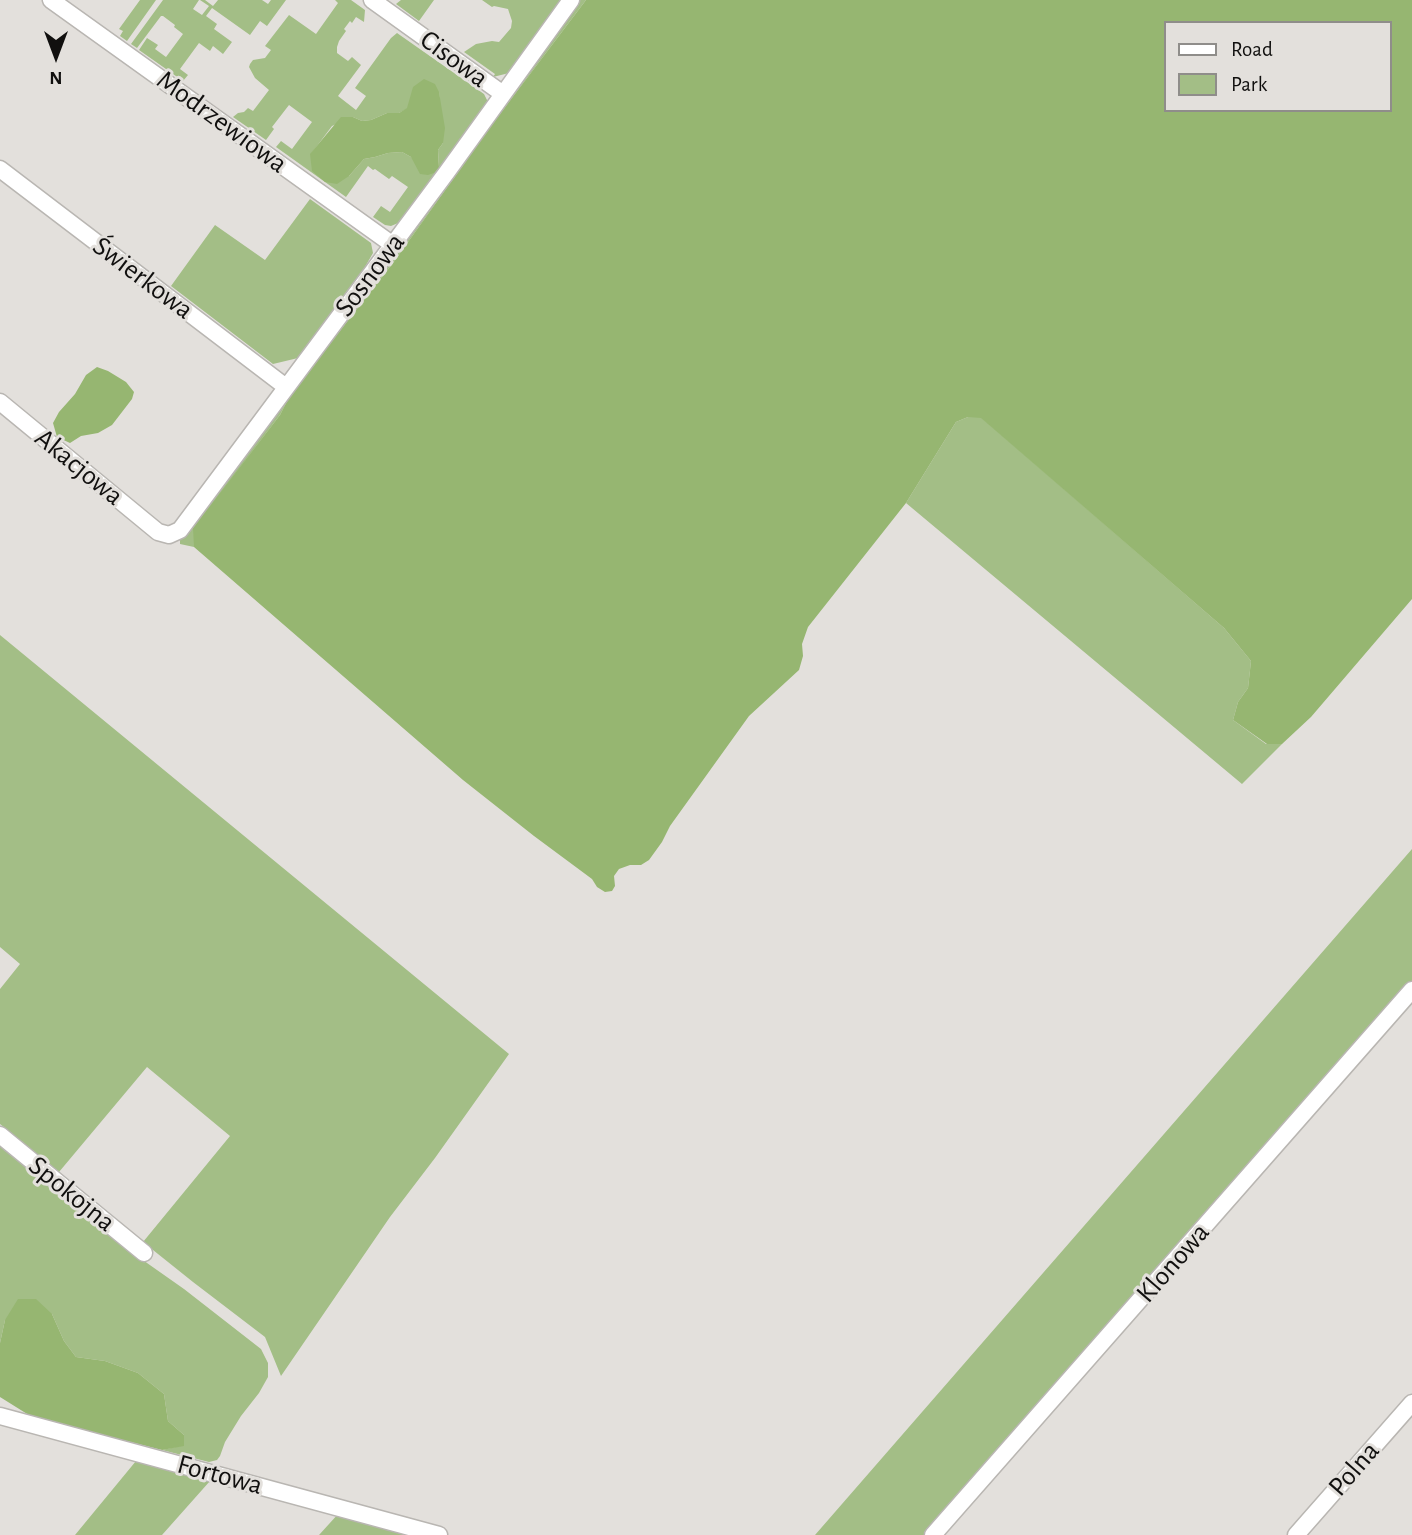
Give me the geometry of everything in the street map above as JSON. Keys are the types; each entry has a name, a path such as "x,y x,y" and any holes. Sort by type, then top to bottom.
{"street":[{"name":"Modrzewiowa","path":"51,0 393,245"},
{"name":"Cisowa","path":"372,0 503,94"},
{"name":"Sosnowa","path":"158,532 169,535 180,530 393,245 571,0"},
{"name":"Świerkowa","path":"0,170 286,387"},
{"name":"Akacjowa","path":"0,402 158,532"},
{"name":"Klonowa","path":"933,1535 1412,990"},
{"name":"Spokojna","path":"0,1135 144,1253"},
{"name":"Polna","path":"1296,1535 1412,1403"},
{"name":"Fortowa","path":"0,1416 439,1535"}],"green space":[{"path":"140,0 156,0 127,41 120,36 123,31 119,29"},
{"path":"163,0 199,0 193,9 202,15 209,6 200,0 213,6 218,0 262,0 268,4 271,0 286,0 267,26 260,21 250,35 212,8 206,16 217,24 214,29 232,42 223,54 213,46 210,51 199,43 180,69 188,75 183,81 139,50 147,38 158,45 155,49 166,57 183,34 163,16 137,48 131,44"},
{"path":"335,0 351,0 365,10 364,22 356,17 352,23 350,21 337,47 337,53 348,61 352,57 361,65 338,96 356,110 366,96 355,88 397,33 484,94 487,100 487,106 403,221 391,226 373,217 381,206 390,212 408,187 392,176 389,179 368,166 346,197 276,147 281,141 292,149 312,122 289,105 272,127 274,129 266,140 233,117 248,108 253,111 269,90 255,78 249,67 253,60 265,58 271,50 265,46 289,15 316,34 338,3","holes":["439,92 443,143 438,150 439,167 402,152 388,153 364,159 349,176 311,154 332,126 353,117 362,121 387,113 399,113"]},
{"path":"401,0 434,0 419,21 396,4"},
{"path":"482,0 562,2 509,73 493,77 495,74 464,52 476,44 499,42 511,28 512,21 508,9 492,7"},
{"path":"580,0 586,0 493,123 393,263 291,393 280,415 194,528 194,547 180,544 180,537"},
{"path":"586,0 1412,0 1412,599 1311,717 1282,744 1267,744 1233,720 1238,702 1248,688 1251,661 1224,628 981,418 968,417 956,422 906,503 808,627 802,644 803,656 799,670 749,716 670,826 649,860 641,865 619,869 614,876 615,886 612,891 605,892 597,887 592,879 463,780 194,547 193,528 280,415 291,393 393,263 493,123"},
{"path":"424,79 435,84 439,92 445,128 443,143 438,150 439,168 434,173 420,174 411,157 402,152 364,159 349,176 337,184 325,182 312,171 310,154 341,117 353,117 362,121 387,113 399,113 407,108 413,87"},
{"path":"310,199 371,243 373,253 358,279 298,358 273,364 171,286 215,225 265,260"},
{"path":"97,367 126,382 134,392 132,399 112,425 98,433 81,436 70,443 57,437 53,423 86,375"},
{"path":"968,417 981,417 1224,628 1251,661 1248,688 1238,702 1233,720 1266,744 1282,744 1242,784 906,503 956,422"},
{"path":"0,635 509,1054 390,1217 281,1376 265,1337 143,1242 230,1136 147,1067 59,1172 0,1124 0,989 20,964 0,947"},
{"path":"1412,849 1412,981 927,1535 815,1535"},
{"path":"0,1144 92,1221 261,1349 268,1363 268,1377 225,1442 217,1460 209,1462 162,1450 184,1445 184,1435 168,1421 164,1394 138,1373 105,1361 76,1357 64,1341 52,1314 5,1320 0,1343"},
{"path":"18,1299 36,1299 52,1314 64,1341 76,1357 105,1361 138,1373 164,1394 168,1421 184,1435 184,1446 162,1450 32,1417 0,1397 0,1343 5,1320"},
{"path":"136,1461 210,1481 162,1535 75,1535"},
{"path":"339,1513 418,1535 319,1535"}]}
